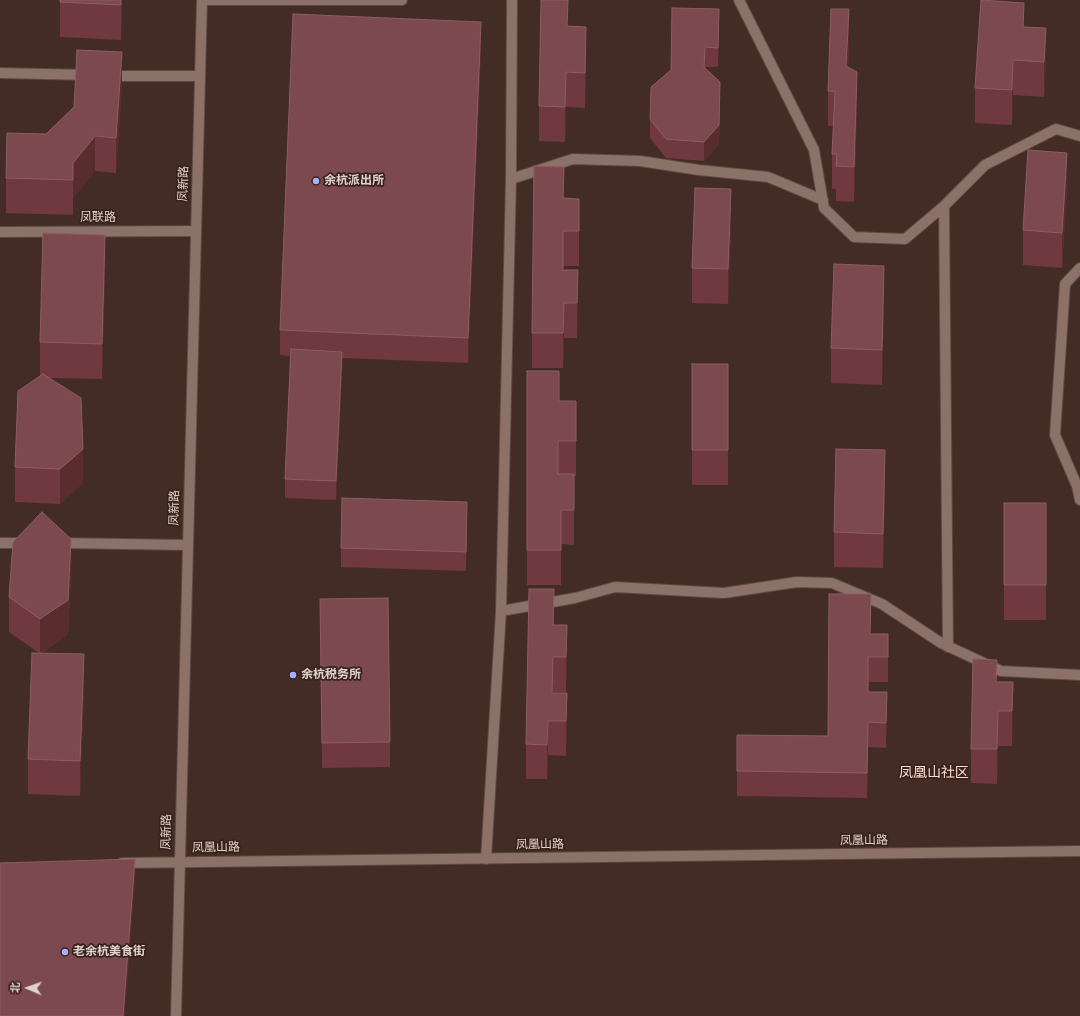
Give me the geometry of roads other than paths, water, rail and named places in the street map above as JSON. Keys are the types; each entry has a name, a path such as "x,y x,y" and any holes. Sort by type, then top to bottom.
{"street":[{"path":"202,0 402,0"},
{"name":"凤新路","path":"176,1016 202,0"},
{"path":"486,859 501,612 511,179 512,0"},
{"path":"739,0 814,150 824,208 854,237 905,239 944,206 985,165 1056,130 1080,136"},
{"path":"0,73 200,76"},
{"path":"511,179 573,159 640,161 699,170 768,177 823,200"},
{"path":"944,206 948,647"},
{"name":"凤联路","path":"0,232 195,231"},
{"path":"1080,268 1065,284 1055,435 1077,486 1080,500"},
{"path":"0,543 188,544"},
{"path":"501,612 575,598 615,588 724,593 797,582 832,583 882,604 948,647 1001,671 1080,675"},
{"name":"凤凰山路","path":"110,863 1080,851"}],"place":[{"name":"余杭派出所","path":"316,181"},
{"name":"余杭税务所","path":"293,675"},
{"name":"老余杭美食街","path":"65,952"}],"district":[{"name":"凤凰山社区","path":"934,773"}]}
